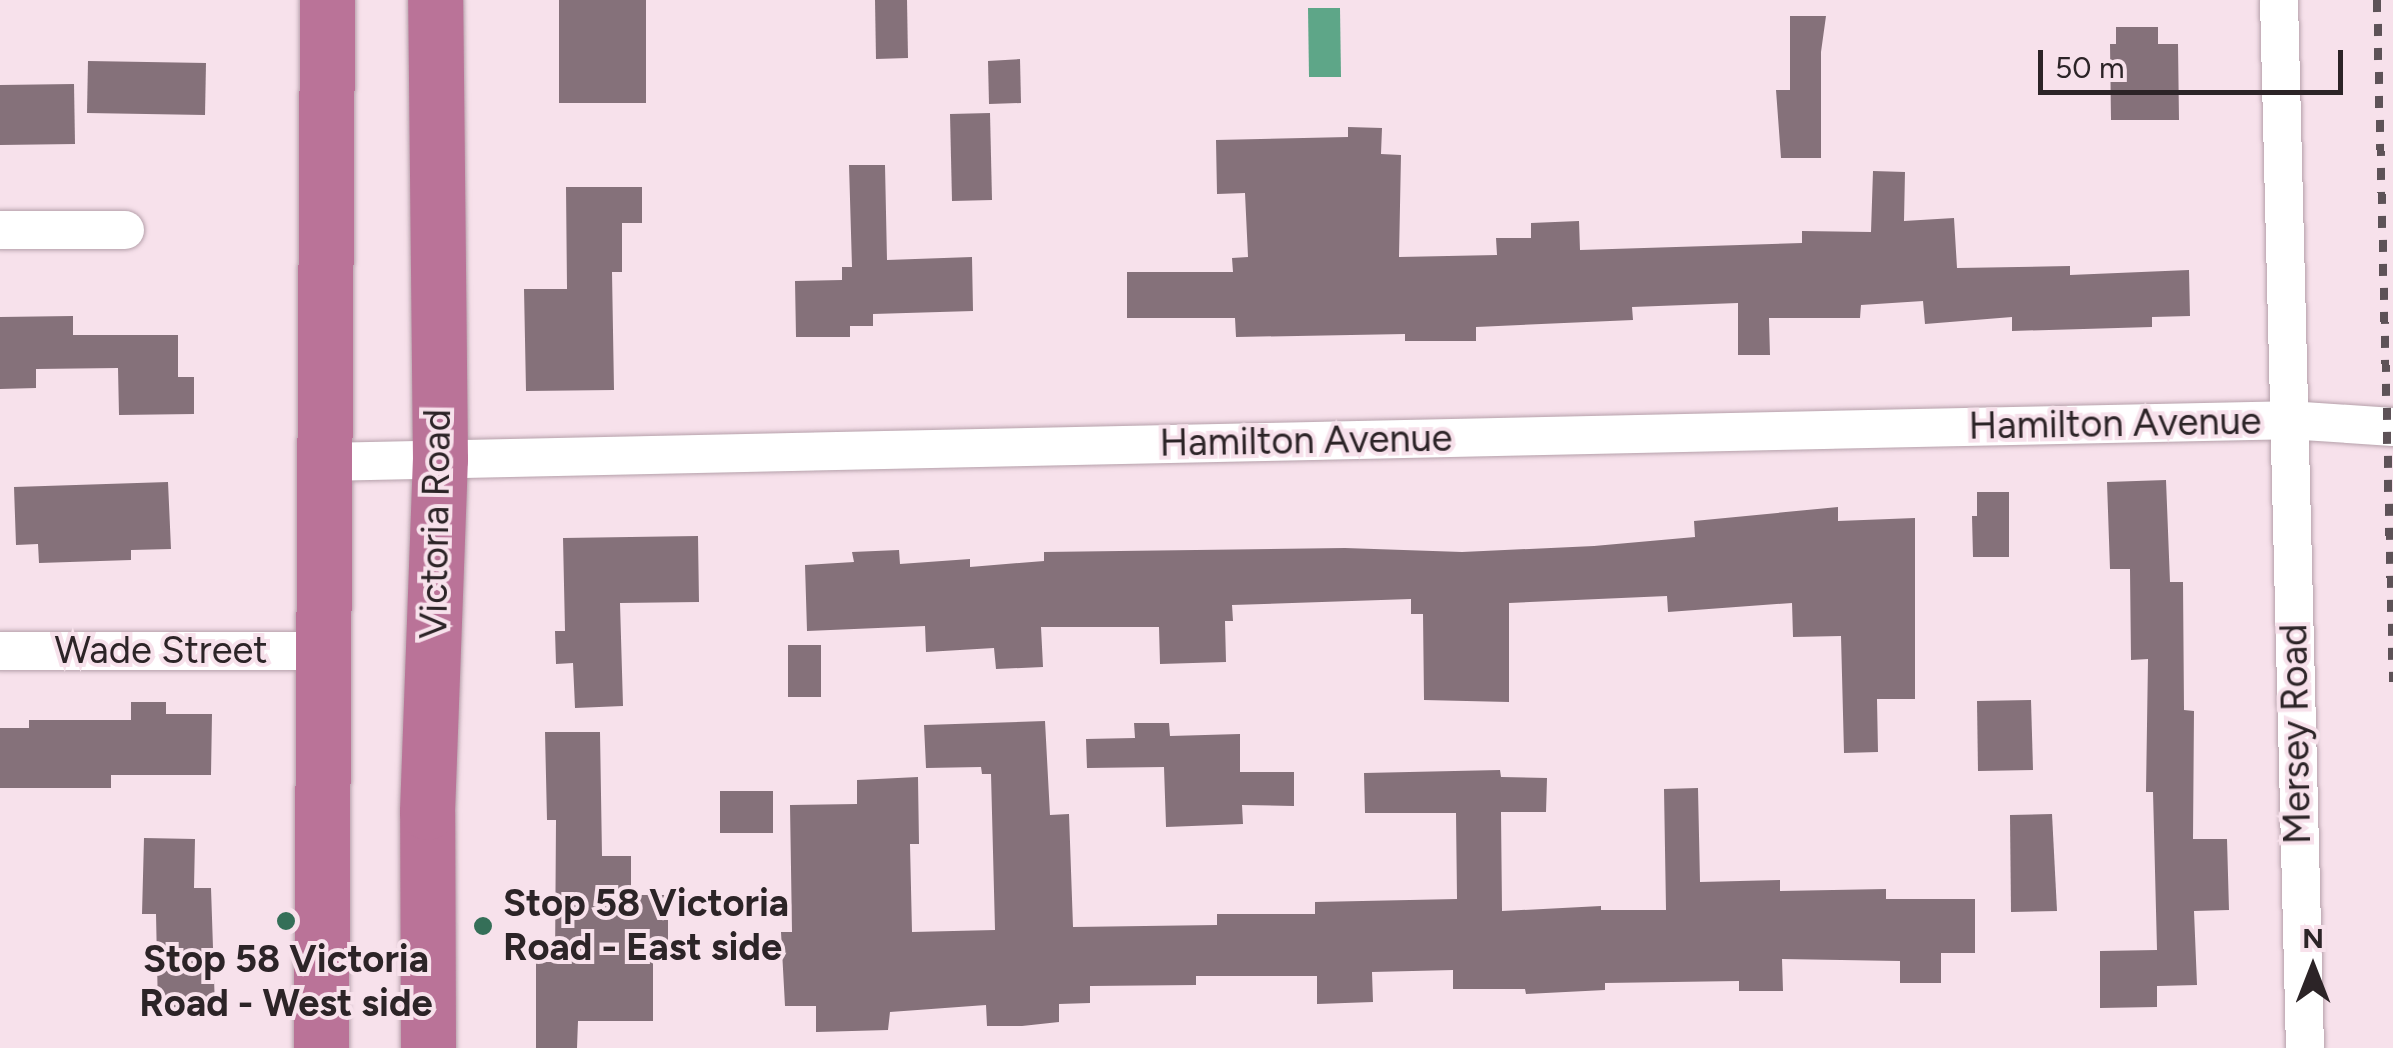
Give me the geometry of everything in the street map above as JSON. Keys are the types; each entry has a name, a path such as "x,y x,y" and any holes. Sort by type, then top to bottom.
{"highway":[{"path":"321,1048 327,0"},
{"name":"Victoria Road","path":"428,1048 427,812 440,459 435,0"}],"street":[{"name":"Mersey Road","path":"2279,0 2304,1048"},
{"path":"0,230 125,230"},
{"name":"Hamilton Avenue","path":"323,462 2288,420"},
{"path":"2288,420 2393,427"},
{"name":"Wade Street","path":"0,651 322,651"}],"shaded area":[{"path":"1308,8 1340,8 1341,77 1309,77"}],"building":[{"path":"559,0 646,0 646,103 559,103"},
{"path":"875,0 907,0 908,58 876,59"},
{"path":"1790,16 1826,16 1821,52 1821,158 1781,158 1776,90 1790,90"},
{"path":"2116,27 2158,27 2158,44 2178,44 2179,120 2111,120 2110,44 2116,44"},
{"path":"1020,59 1021,103 989,104 988,61"},
{"path":"88,61 206,63 205,115 87,113"},
{"path":"74,84 75,144 0,145 0,85"},
{"path":"990,113 992,200 952,201 950,114"},
{"path":"1348,127 1382,128 1381,154 1401,155 1399,257 1497,255 1496,238 1531,238 1531,223 1579,221 1580,250 1802,243 1802,231 1871,232 1873,171 1905,172 1904,221 1954,218 1957,268 2070,266 2070,275 2189,270 2190,316 2152,317 2152,327 2012,331 2012,317 1925,324 1923,301 1861,305 1860,318 1769,318 1770,355 1738,355 1738,303 1632,307 1633,320 1476,327 1476,341 1405,341 1405,334 1236,337 1235,318 1127,318 1127,272 1233,272 1232,258 1248,257 1245,193 1217,194 1216,140 1348,137"},
{"path":"849,165 885,165 887,260 972,257 973,311 873,314 873,326 850,326 850,337 796,337 795,281 842,280 842,267 852,267"},
{"path":"566,187 642,187 642,223 622,223 622,272 612,272 614,390 526,391 524,289 567,289"},
{"path":"73,316 73,335 178,335 178,377 194,377 194,414 119,415 118,368 36,369 36,388 0,389 0,317"},
{"path":"2166,480 2170,582 2183,582 2184,710 2194,711 2193,839 2227,839 2229,910 2194,911 2197,985 2157,986 2157,1007 2100,1008 2100,951 2157,950 2153,792 2146,792 2148,659 2131,660 2130,569 2110,569 2107,482"},
{"path":"168,482 171,549 131,550 131,560 39,563 38,544 16,545 14,487"},
{"path":"1977,492 2009,492 2009,557 1973,557 1972,516 1977,516"},
{"path":"1838,507 1838,521 1915,518 1915,699 1877,699 1878,752 1844,753 1841,636 1793,637 1792,603 1668,612 1667,596 1509,603 1509,702 1424,700 1423,614 1411,614 1411,599 1232,605 1233,621 1225,621 1226,662 1160,664 1159,627 1041,627 1043,667 996,669 994,648 926,652 925,626 807,631 805,565 854,562 852,552 899,550 900,564 970,559 970,567 1044,561 1044,552 1345,548 1462,552 1594,546 1695,537 1694,521"},
{"path":"698,536 699,602 620,603 623,706 575,708 573,663 556,664 555,631 565,631 563,538"},
{"path":"788,645 821,645 821,697 788,697"},
{"path":"2031,700 2033,770 1978,771 1977,701"},
{"path":"131,702 166,702 166,714 212,714 211,775 111,775 111,788 0,788 0,728 29,728 29,720 131,720"},
{"path":"1045,721 1050,815 1069,814 1073,927 1217,925 1217,914 1315,914 1315,902 1457,899 1456,813 1365,813 1364,773 1500,770 1501,777 1547,778 1546,812 1501,812 1502,911 1601,906 1601,910 1666,910 1664,789 1698,788 1700,882 1780,880 1780,891 1886,889 1886,899 1975,899 1975,953 1941,953 1941,983 1900,983 1900,961 1782,959 1783,991 1739,991 1739,981 1605,983 1605,990 1526,994 1525,989 1453,989 1453,970 1372,972 1373,1002 1317,1004 1317,976 1196,976 1196,985 1090,986 1090,1003 1059,1004 1059,1022 987,1026 986,1005 890,1012 888,1030 816,1032 816,1006 785,1006 781,932 792,932 790,805 857,804 857,780 918,777 919,844 910,844 912,932 995,930 991,774 982,774 981,767 926,768 924,725"},
{"path":"1134,723 1169,723 1170,736 1240,734 1240,772 1294,772 1294,806 1242,805 1243,824 1166,827 1164,767 1087,768 1086,739 1135,738"},
{"path":"545,732 600,732 602,856 631,856 631,895 668,895 668,949 653,949 653,1021 578,1021 577,1048 536,1048 536,962 555,962 556,820 547,820"},
{"path":"720,791 773,791 773,833 720,833"},
{"path":"2052,814 2057,911 2011,912 2010,815"},
{"path":"144,838 195,839 194,888 211,888 215,1008 158,1010 156,914 142,914"}],"railway":[{"path":"2377,0 2393,682"}],"place":[{"name":"Stop 58 Victoria Road - West side","path":"286,921"},
{"name":"Stop 58 Victoria Road - East side","path":"483,926"}]}
